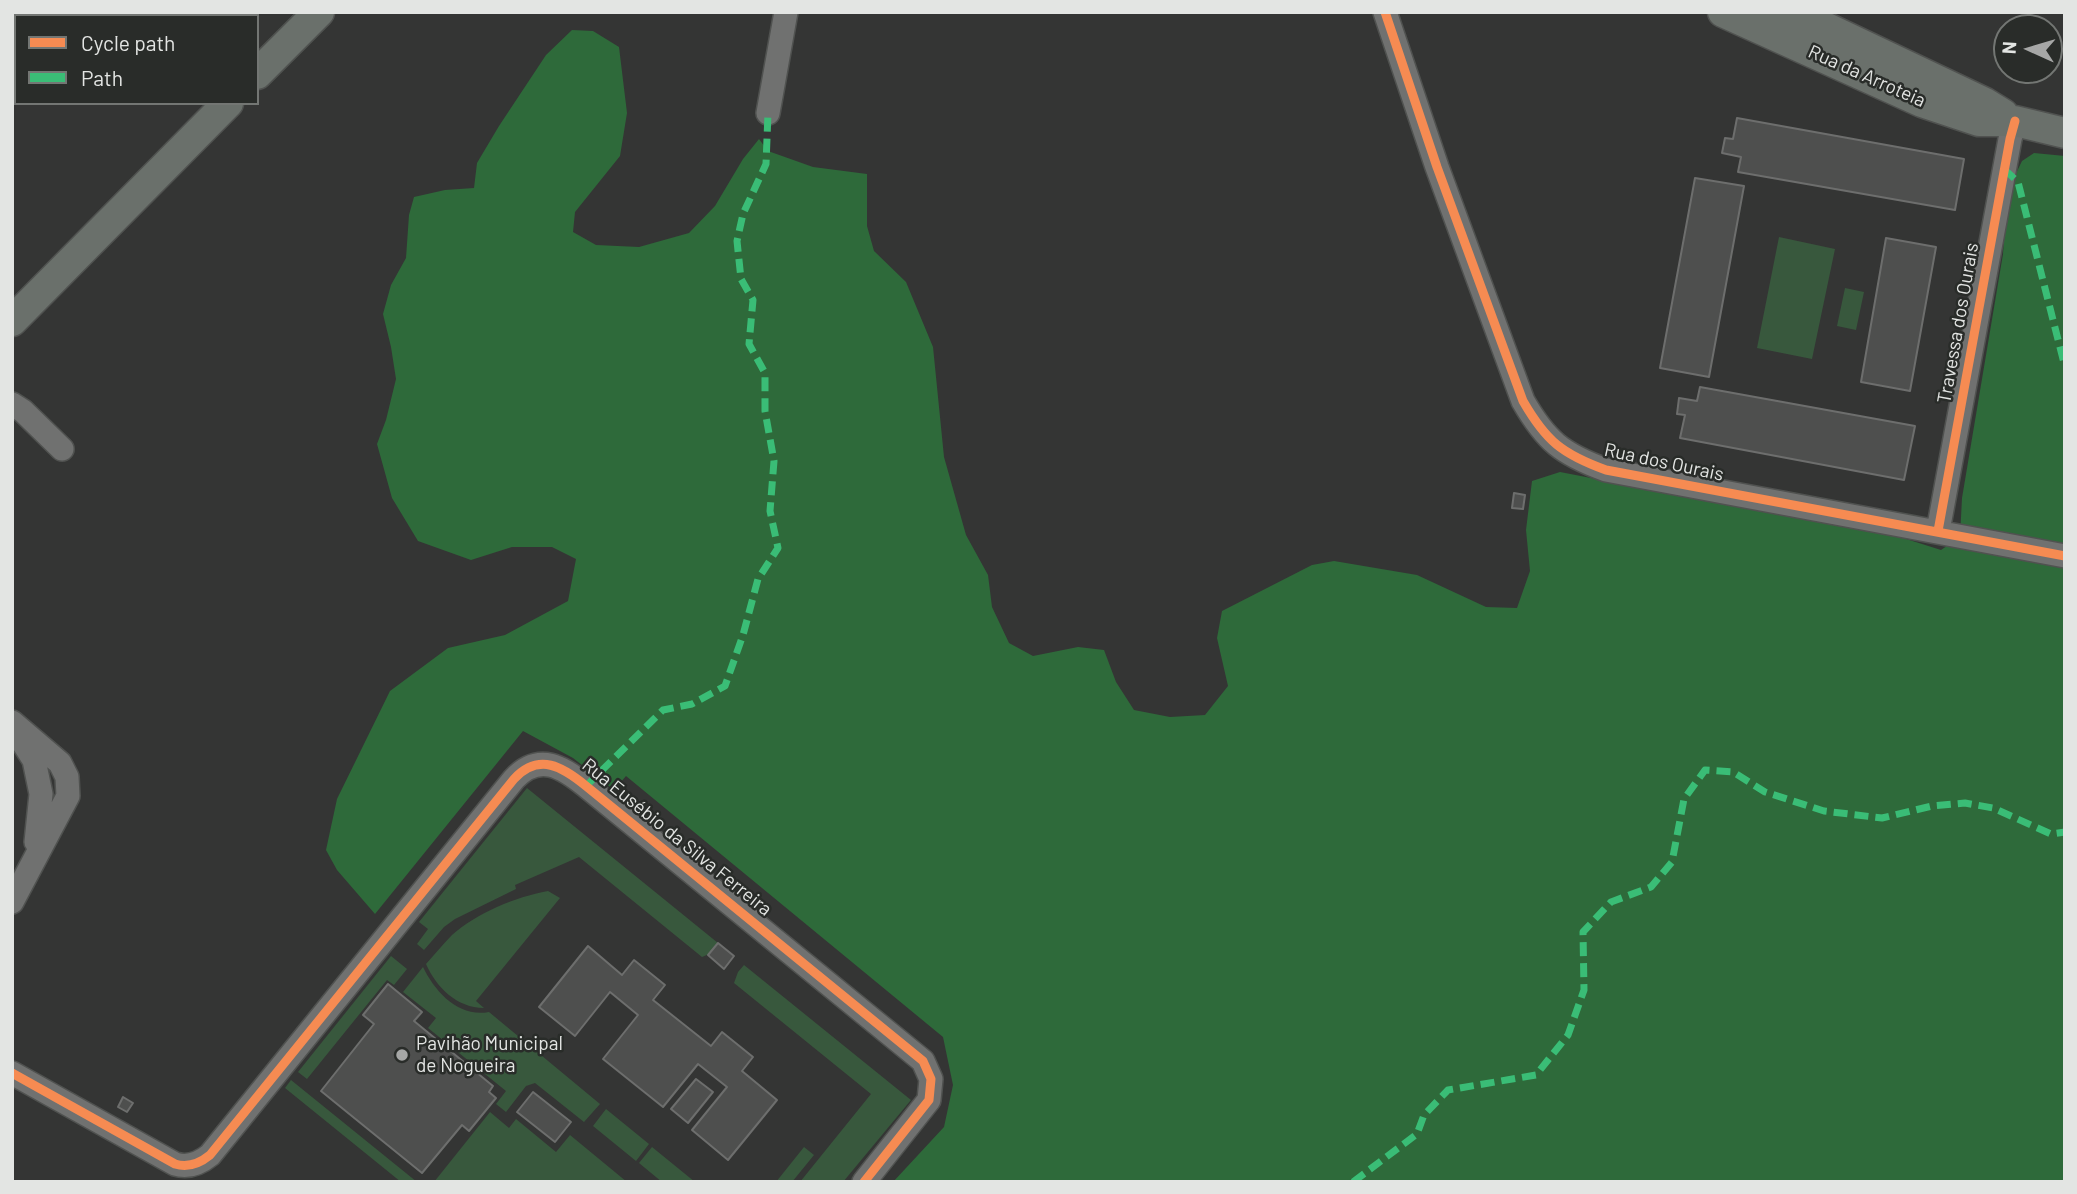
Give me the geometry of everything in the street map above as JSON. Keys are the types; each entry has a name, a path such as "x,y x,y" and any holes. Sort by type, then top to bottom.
{"main road":[{"path":"259,72 318,12"},
{"name":"Rua da Arroteia","path":"1723,12 1922,102 1979,121 2015,121 2065,132"},
{"name":"Rua da Arroteia","path":"1754,12 1810,20 1985,103 2015,121"},
{"path":"12,321 226,105"}],"street":[{"path":"768,113 786,12"},
{"name":"Rua dos Ourais","path":"1385,12 1437,167 1523,401 1538,428 1560,449 1606,470 2065,556"},
{"name":"Travessa dos Ourais","path":"1938,531 2015,121"},
{"path":"12,404 23,411 62,449"},
{"path":"12,724 34,760 41,794 31,869 12,902"},
{"name":"Rua Eusébio da Silva Ferreira","path":"12,1073 175,1164 189,1166 206,1158 520,772 529,767 548,765 563,768 586,786 923,1061 931,1079 929,1100 864,1182"}],"green space":[{"path":"572,30 593,31 619,47 627,113 620,156 575,212 573,232 596,245 639,247 689,233 715,206 743,159 759,139 768,151 813,167 867,174 867,226 874,251 906,282 933,347 944,457 966,535 988,575 992,607 1009,643 1033,656 1078,647 1104,650 1116,682 1134,710 1170,717 1205,715 1228,686 1217,638 1222,611 1312,565 1334,561 1417,575 1486,607 1517,608 1530,571 1526,530 1532,481 1560,472 1772,513 1862,525 1941,550 1960,537 1962,498 2003,254 2007,192 2022,161 2034,153 2065,156 2065,1182 893,1182 944,1127 953,1085 943,1037 626,776 614,790 573,758 523,731 375,914 337,870 326,850 337,799 390,691 448,648 505,635 568,601 576,559 552,547 512,547 471,560 418,541 392,498 377,444 396,379 383,314 391,285 406,258 409,215 414,197 445,190 474,188 477,163 499,126 546,55"},
{"path":"1779,237 1835,249 1812,359 1757,348"},
{"path":"1845,288 1864,292 1856,330 1837,326"},
{"path":"527,788 718,943 709,954 702,957 579,857 515,885 516,889 455,919 444,927 424,950 417,944 428,929 419,922"},
{"path":"548,891 560,898 476,1001 484,1008 456,1000 435,981 426,964 462,927 497,907"},
{"path":"391,956 407,969 394,985 387,980 307,1079 298,1072"},
{"path":"744,965 911,1100 843,1182 800,1182 871,1094 734,983"},
{"path":"423,967 434,985 449,1001 468,1011 489,1012 600,1104 584,1122 535,1083 526,1086 506,1112 496,1104 506,1091 428,1028 436,1018 403,992"},
{"path":"291,1080 417,1182 401,1182 285,1088"},
{"path":"606,1109 649,1144 636,1161 593,1126"},
{"path":"490,1112 509,1128 516,1119 556,1152 570,1135 627,1182 434,1182"},
{"path":"652,1147 695,1182 662,1182 639,1163"},
{"path":"804,1147 814,1155 792,1182 776,1182"}],"building":[{"path":"1737,118 1964,159 1955,210 1738,172 1741,157 1722,153 1725,138 1733,139"},
{"path":"1695,178 1744,186 1709,377 1660,368"},
{"path":"1886,238 1936,247 1910,391 1861,382"},
{"path":"1700,387 1915,426 1904,480 1680,438 1685,415 1677,414 1679,398 1697,401"},
{"path":"1514,493 1525,495 1523,509 1512,508"},
{"path":"718,943 734,956 724,969 708,955"},
{"path":"588,946 622,975 634,960 665,985 653,1000 711,1046 722,1032 753,1057 742,1071 777,1100 728,1160 692,1130 727,1087 698,1064 663,1107 603,1059 638,1015 610,992 575,1036 539,1007"},
{"name":"Pavihão Municipal de Nogueira","path":"388,984 422,1012 414,1021 493,1086 489,1092 496,1098 469,1131 462,1125 422,1173 321,1091 374,1024 363,1015"},
{"path":"696,1079 713,1092 688,1123 671,1109"},
{"path":"533,1092 571,1122 555,1142 517,1112"},
{"path":"123,1097 133,1103 127,1112 118,1107"}],"marked path":[{"path":"586,786 663,710 692,704 725,686 743,635 758,579 778,548 770,511 774,461 765,411 765,373 749,344 753,300 741,279 737,241 743,214 766,164 768,113"},
{"path":"2004,169 2018,182 2065,367"},
{"path":"1353,1182 1417,1134 1424,1115 1448,1090 1536,1075 1568,1035 1584,990 1583,932 1611,902 1651,887 1672,862 1684,799 1705,770 1733,772 1765,792 1824,811 1882,818 1932,806 1965,803 1993,808 2051,834 2065,832"}],"cycle path":[{"path":"1385,12 1437,167 1523,401 1539,426 1566,452 1606,470 2065,556"},
{"path":"1938,531 2015,121"},
{"path":"12,1073 175,1164 189,1165 202,1161 210,1155 514,779 533,766 551,765 569,773 586,786 923,1061 931,1079 929,1100 864,1182"}],"place":[{"name":"Pavihão Municipal de Nogueira","path":"402,1055"}]}
